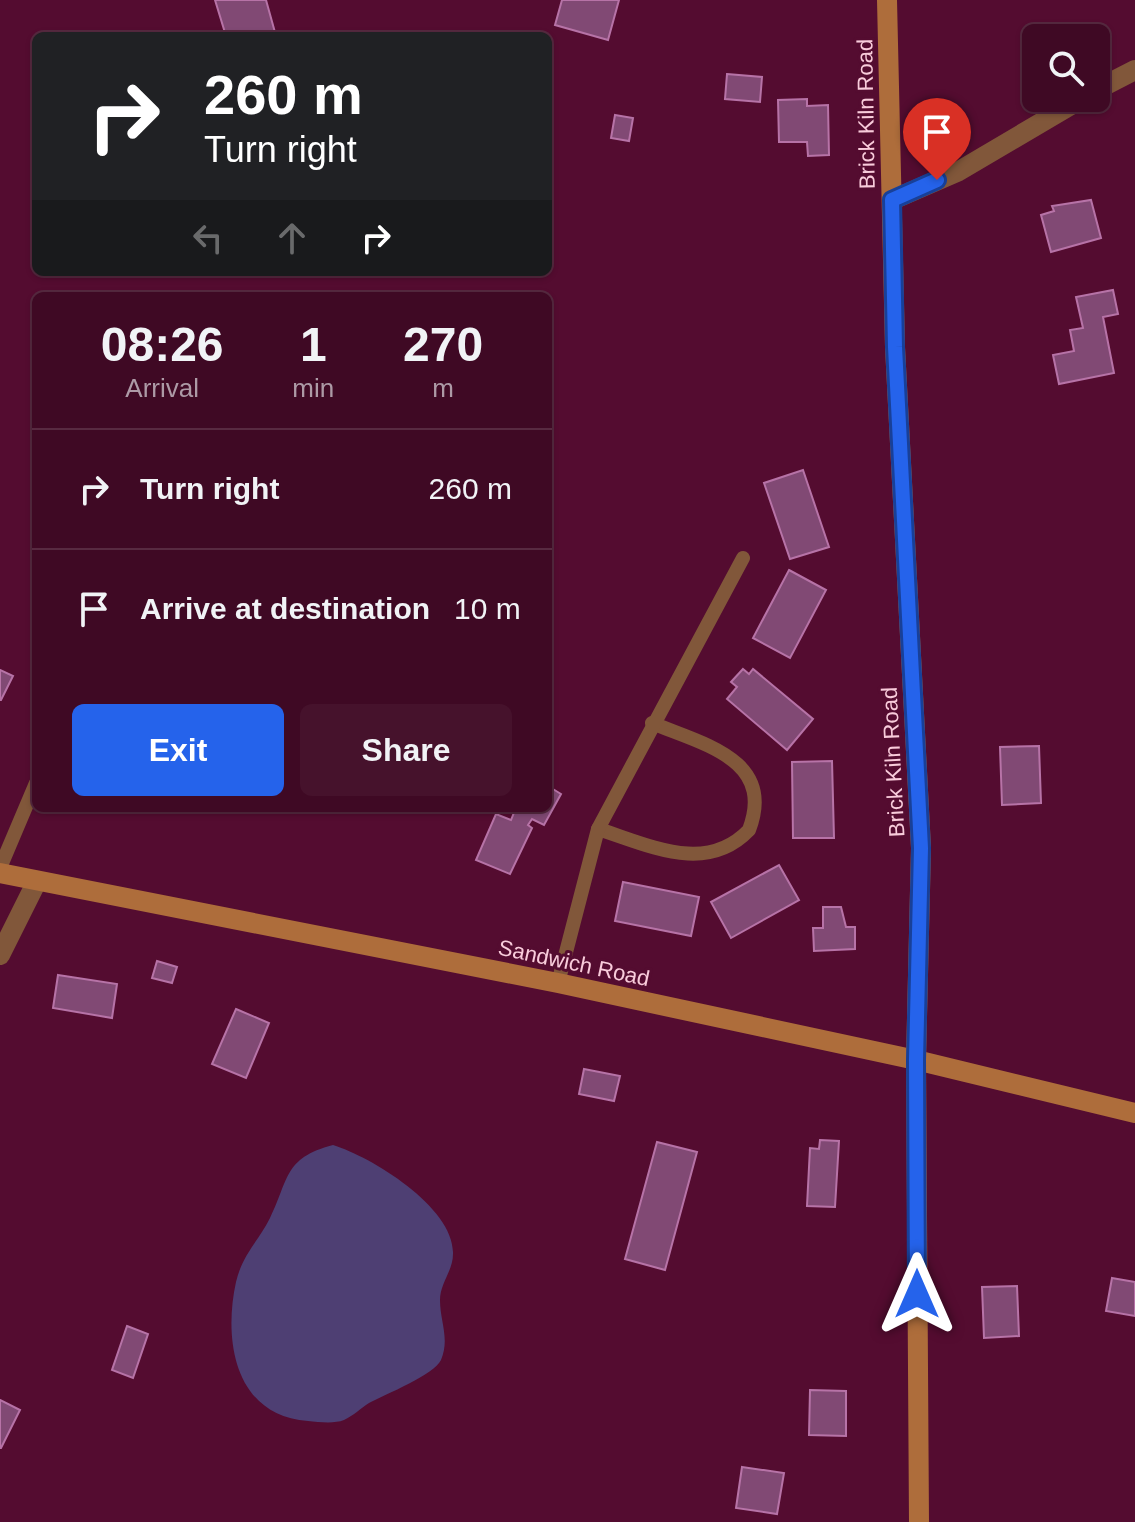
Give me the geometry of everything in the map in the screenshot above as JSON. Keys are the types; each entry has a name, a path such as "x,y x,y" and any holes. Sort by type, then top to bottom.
{"main road":[{"name":"Brick Kiln Road","path":"887,0 895,347 921,848 916,1060 919,1522"},
{"name":"Sandwich Road","path":"0,871 37,881 558,983 916,1060 1135,1113"}],"street":[{"path":"1110,83 1135,70"},
{"path":"892,200 959,171 1059,112"},
{"path":"0,955 37,881"}],"lane":[{"path":"558,983 598,829 612,808 652,723 743,558"},
{"path":"598,829 691,856 717,852 749,830 756,800 744,770 728,755 652,723"},
{"path":"0,871 32,793"}],"shaded area":[{"path":"333,1145 389,1173 426,1202 441,1219 450,1237 453,1254 441,1294 445,1337 444,1352 437,1366 340,1421 308,1421 283,1416 264,1405 250,1390 240,1372 234,1351 232,1305 239,1272 270,1218 290,1172 305,1157"}],"building":[{"path":"215,0 266,0 275,32 225,32"},
{"path":"562,0 619,0 608,40 555,25"},
{"path":"727,74 762,77 760,102 725,99"},
{"path":"807,99 807,106 828,105 829,155 808,156 807,142 779,142 778,100"},
{"path":"615,115 633,118 629,141 611,138"},
{"path":"1091,200 1101,238 1051,252 1041,215 1054,211 1052,206"},
{"path":"1113,290 1118,314 1103,317 1114,373 1059,384 1053,355 1074,351 1070,330 1083,328 1076,297"},
{"path":"803,470 829,547 790,559 764,483"},
{"path":"789,570 826,590 790,658 753,638"},
{"path":"743,669 749,674 753,669 813,719 787,750 727,699 737,687 731,682"},
{"path":"0,670 13,676 1,700 0,700"},
{"path":"1039,746 1041,803 1002,805 1000,747"},
{"path":"832,761 834,838 793,838 792,762"},
{"path":"552,788 561,794 552,810"},
{"path":"514,812 551,812 544,825 532,819 528,825 532,828 510,874 476,860 496,814 511,820"},
{"path":"779,865 799,900 731,938 711,902"},
{"path":"623,882 699,897 691,936 615,921"},
{"path":"823,907 841,907 846,927 855,927 855,949 814,951 813,928 823,928"},
{"path":"157,961 177,967 172,983 152,978"},
{"path":"58,975 117,984 112,1018 53,1008"},
{"path":"236,1009 269,1023 246,1078 212,1064"},
{"path":"584,1069 620,1076 614,1101 579,1094"},
{"path":"820,1140 839,1141 835,1207 807,1206 810,1148 819,1149"},
{"path":"657,1142 697,1152 665,1270 625,1259"},
{"path":"1112,1278 1135,1282 1135,1316 1106,1311"},
{"path":"1017,1286 1019,1336 984,1338 982,1287"},
{"path":"127,1326 148,1334 133,1378 112,1370"},
{"path":"810,1390 846,1391 846,1436 809,1435"},
{"path":"0,1400 20,1410 1,1448 0,1448"},
{"path":"742,1467 784,1473 777,1514 736,1508"}],"route":[{"path":"917,1294 916,1060 921,848 895,347 892,200 937,180"}]}
